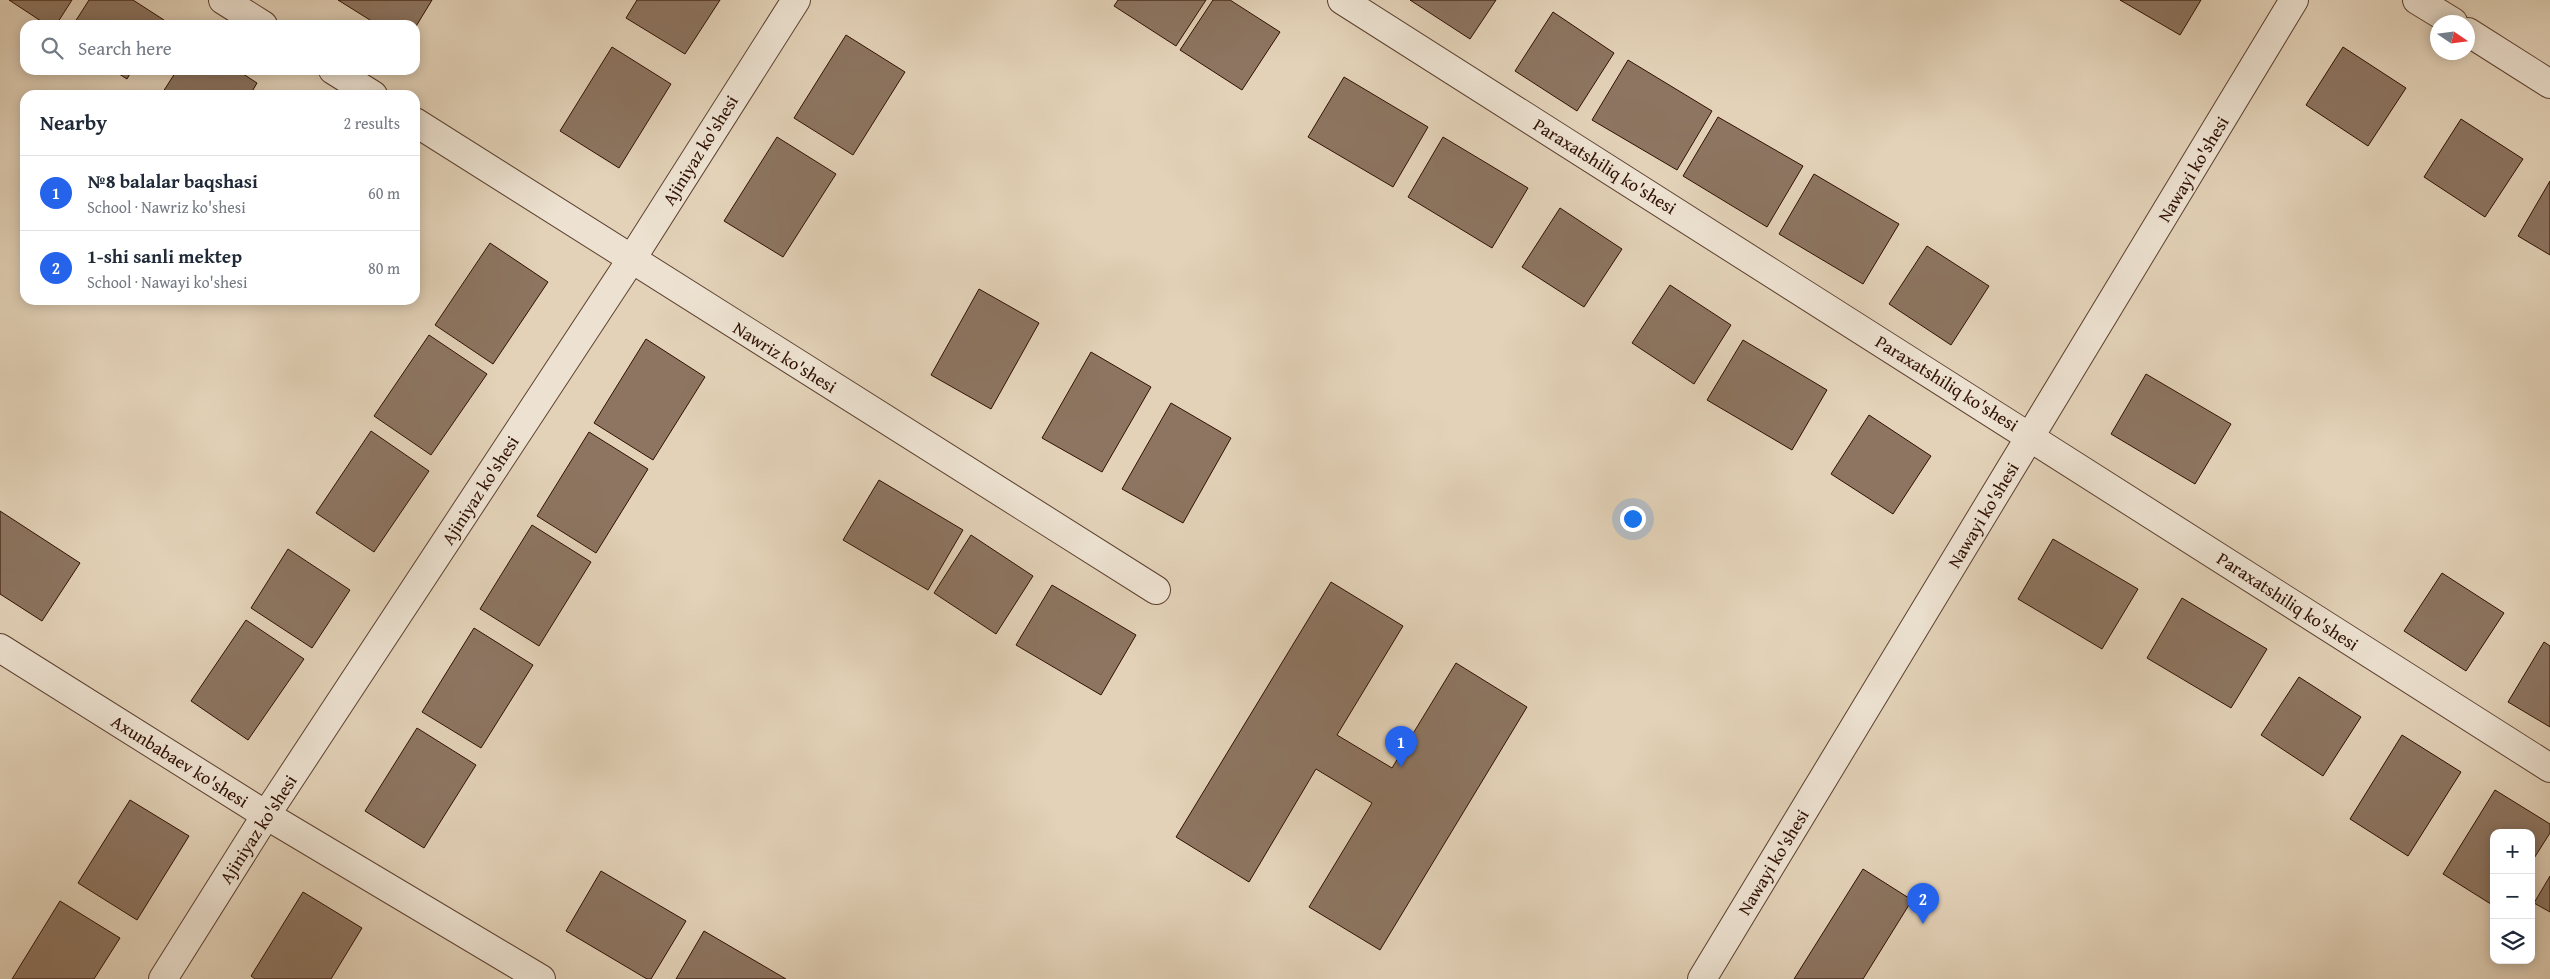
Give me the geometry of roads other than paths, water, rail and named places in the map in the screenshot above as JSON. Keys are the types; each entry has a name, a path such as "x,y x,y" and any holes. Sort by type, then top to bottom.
{"street":[{"path":"224,0 255,20"},
{"name":"Ajiniyaz ko'shesi","path":"162,979 266,815 631,260 796,0"},
{"name":"Paraxatshiliq ko'shesi","path":"1342,0 2031,436 2550,768"},
{"name":"Nawayi ko'shesi","path":"1702,979 2294,0"},
{"path":"2417,0 2442,15"},
{"path":"2475,36 2550,84"},
{"path":"341,75 365,90"},
{"name":"Nawriz ko'shesi","path":"420,125 1156,590"},
{"name":"Axunbabaev ko'shesi","path":"0,648 266,815 541,979"}],"place":[{"name":"№8 balalar baqshasi","path":"1401,767"},
{"name":"1-shi sanli mektep","path":"1923,924"}]}
